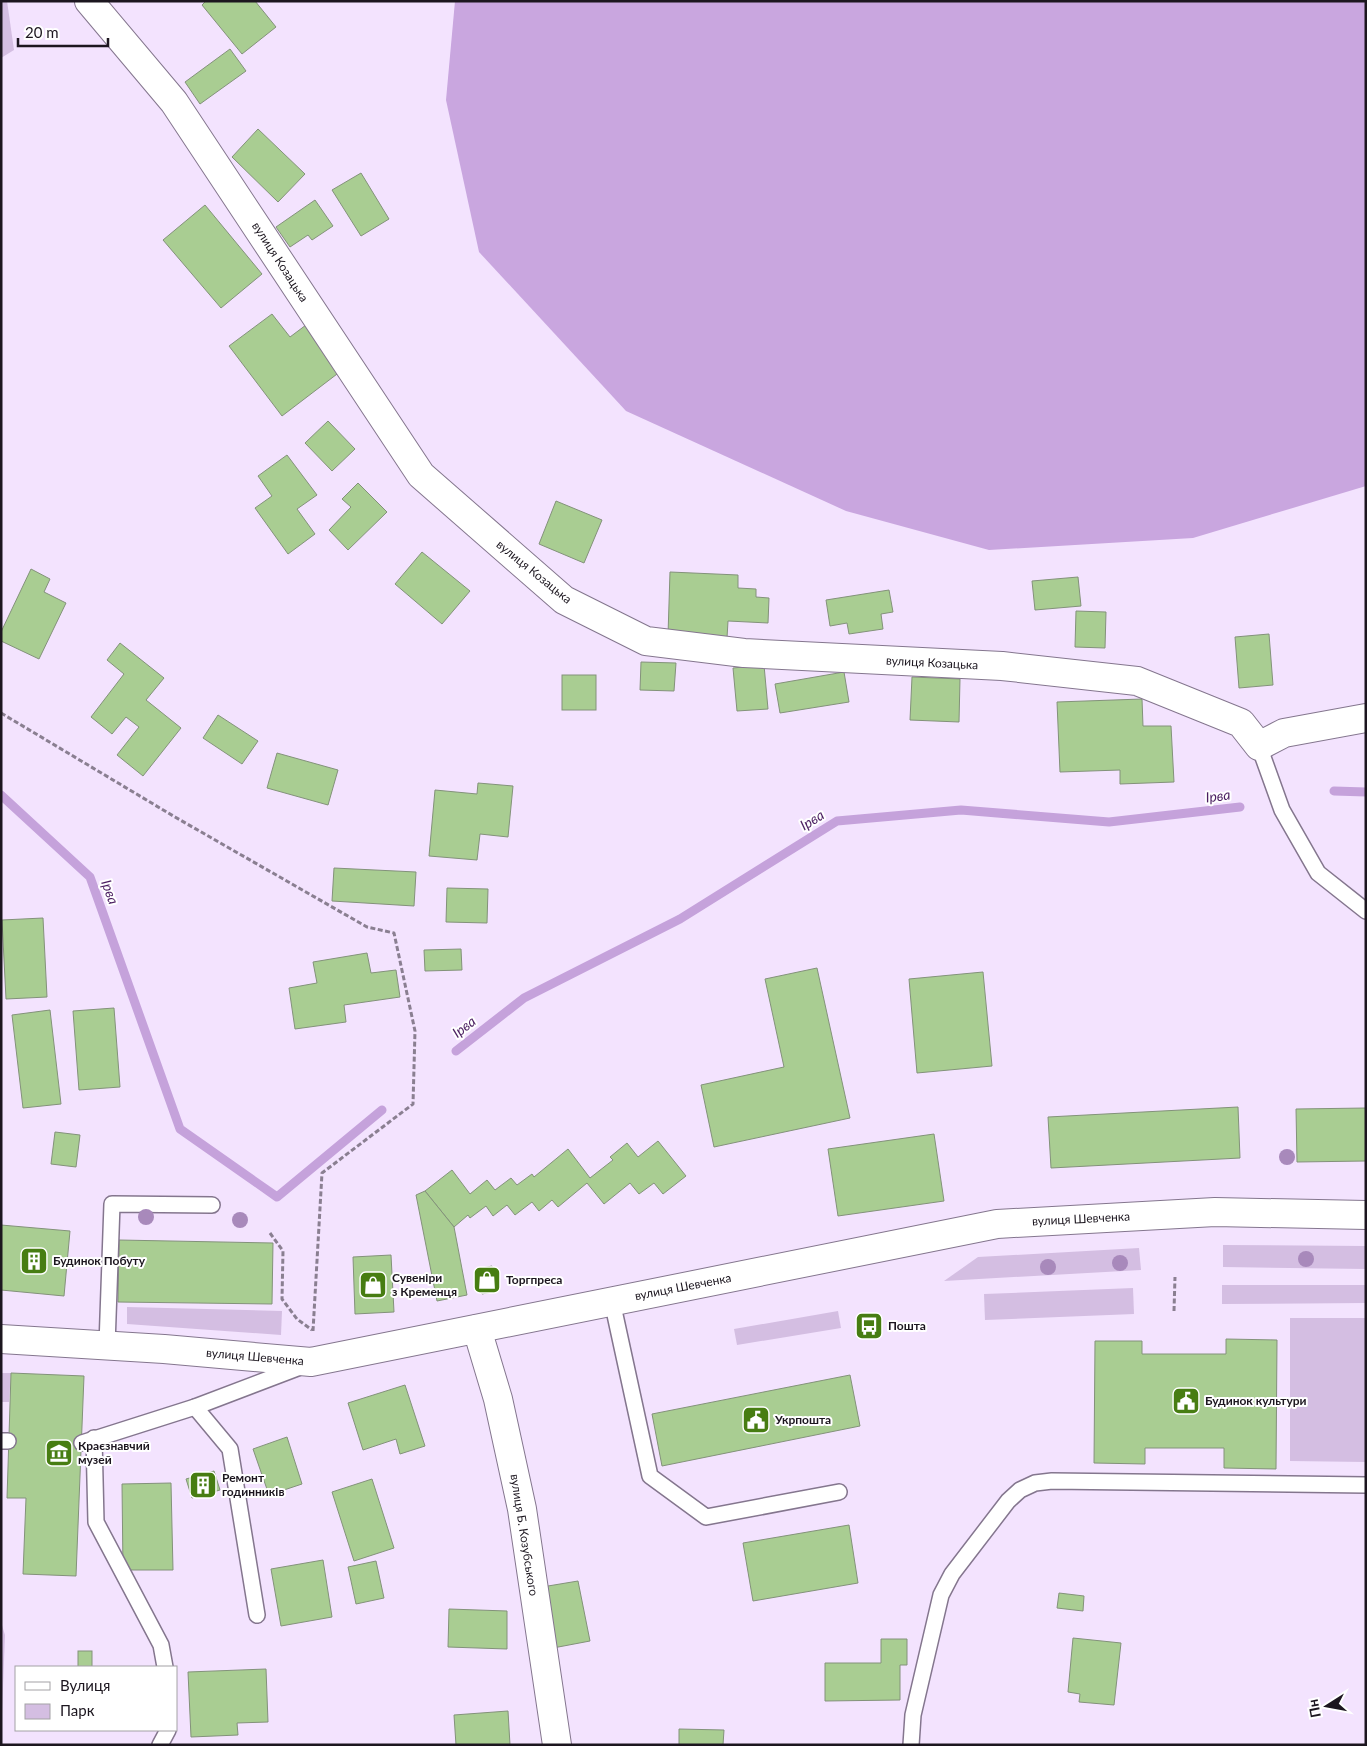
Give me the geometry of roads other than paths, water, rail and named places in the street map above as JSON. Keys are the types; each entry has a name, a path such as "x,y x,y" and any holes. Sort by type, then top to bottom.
{"street":[{"name":"вулиця Козацька","path":"89,1 174,102 421,475 564,600 646,641 744,654 1002,666 1137,681 1240,723 1259,746"},
{"path":"1259,746 1284,733 1366,718"},
{"name":"вулиця Шевченка","path":"1,1339 164,1349 311,1362 997,1224 1215,1212 1366,1215"},
{"name":"вулиця Б. Козубського","path":"477,1329 498,1399 522,1509 557,1745"}],"lane":[{"path":"1259,746 1282,810 1318,872 1366,911"},
{"path":"107,1345 112,1204 212,1205"},
{"path":"612,1301 650,1476 706,1517 839,1492"},
{"path":"165,1666 161,1645 96,1522 88,1441 195,1408 311,1362"},
{"path":"195,1408 230,1449 256,1615"},
{"path":"911,1745 913,1716 941,1595 952,1574 1008,1501 1020,1490 1035,1483 1052,1481 1366,1485"},
{"path":"160,1745 167,1731"}],"waterway":[{"name":"Ірва","path":"1334,791 1366,792"},
{"name":"Ірва","path":"1,795 90,877 180,1129 277,1197 382,1110"},
{"name":"Ірва","path":"456,1051 524,998 680,919 837,821 961,810 1109,822 1240,807"}],"place":[{"name":"Будинок Побуту","path":"34,1261"},
{"name":"Торгпреса","path":"487,1280"},
{"name":"Сувеніри з Кременця","path":"373,1285"},
{"name":"Пошта","path":"869,1326"},
{"name":"Будинок культури","path":"1186,1401"},
{"name":"Укрпошта","path":"756,1420"},
{"name":"Краєзнавчий музей","path":"59,1453"},
{"name":"Ремонт годинників","path":"203,1485"}]}
